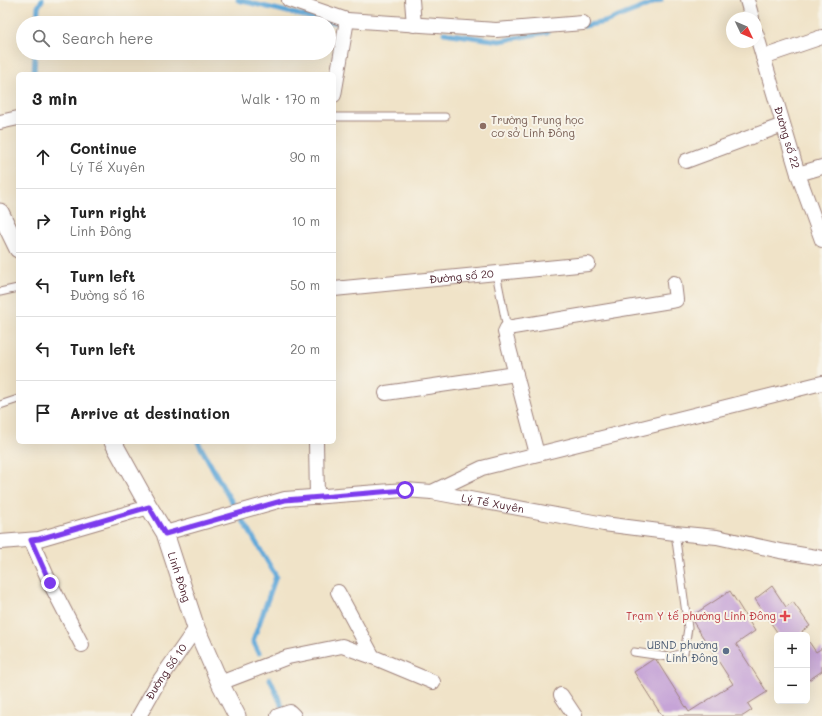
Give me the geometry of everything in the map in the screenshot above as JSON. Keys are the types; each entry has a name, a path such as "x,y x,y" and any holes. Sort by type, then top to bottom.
{"street":[{"path":"289,0 324,16"},
{"path":"412,0 414,25"},
{"path":"747,0 750,12"},
{"path":"336,21 346,26 414,25 496,30 583,23"},
{"path":"336,84 346,26"},
{"path":"763,57 822,37"},
{"name":"Đường số 22","path":"760,48 798,174 822,240"},
{"path":"0,122 16,118"},
{"path":"686,161 783,125"},
{"path":"798,174 822,167"},
{"path":"0,212 16,245"},
{"name":"Đường số 20","path":"336,290 588,264"},
{"path":"537,454 505,332 507,328 676,300 674,283"},
{"path":"386,393 516,374"},
{"path":"432,492 482,468 822,383"},
{"name":"Linh Đông","path":"114,444 165,534 196,628 220,683 237,716"},
{"path":"316,444 317,497"},
{"name":"Lý Tế Xuyên","path":"165,534 285,500 405,490 432,492 604,524 717,537 780,551 822,558"},
{"path":"0,542 39,539 149,507"},
{"path":"31,540 50,583 82,645"},
{"path":"338,592 373,657"},
{"name":"Đường Số 10","path":"139,716 157,684 196,628"},
{"path":"220,683 288,657 342,646 433,682"},
{"path":"560,695 575,716"}],"lane":[{"path":"336,117 445,117"},
{"path":"496,274 507,328"},
{"path":"0,292 16,288"},
{"path":"0,405 16,400"},
{"path":"634,652 668,658 684,653 688,628 675,533"}],"building":[{"name":"Trạm Y tế phường Linh Đông","path":"772,586 786,607 793,602 810,626 802,632 777,632 755,599"},
{"name":"UBND phường Linh Đông","path":"730,591 755,631 736,644 767,692 748,704 752,710 743,716 662,716 634,672 655,658 689,712 733,684 690,617"},
{"path":"810,643 816,652 822,648 822,671 810,679"}],"waterway":[{"path":"37,16 38,7 42,0"},
{"path":"238,0 304,16"},
{"path":"584,26 605,22 661,0"},
{"path":"444,33 500,41 547,32"},
{"path":"34,72 35,60"},
{"path":"199,444 276,576 253,641 259,653"},
{"path":"270,679 285,713"}],"place":[{"name":"Trường Trung học cơ sở Linh Đông","path":"483,126"},
{"name":"Trạm Y tế phường Linh Đông","path":"785,616"},
{"name":"UBND phường Linh Đông","path":"726,651"}],"route":[{"path":"50,583 31,540 149,507 165,534 285,500 405,490"}]}
